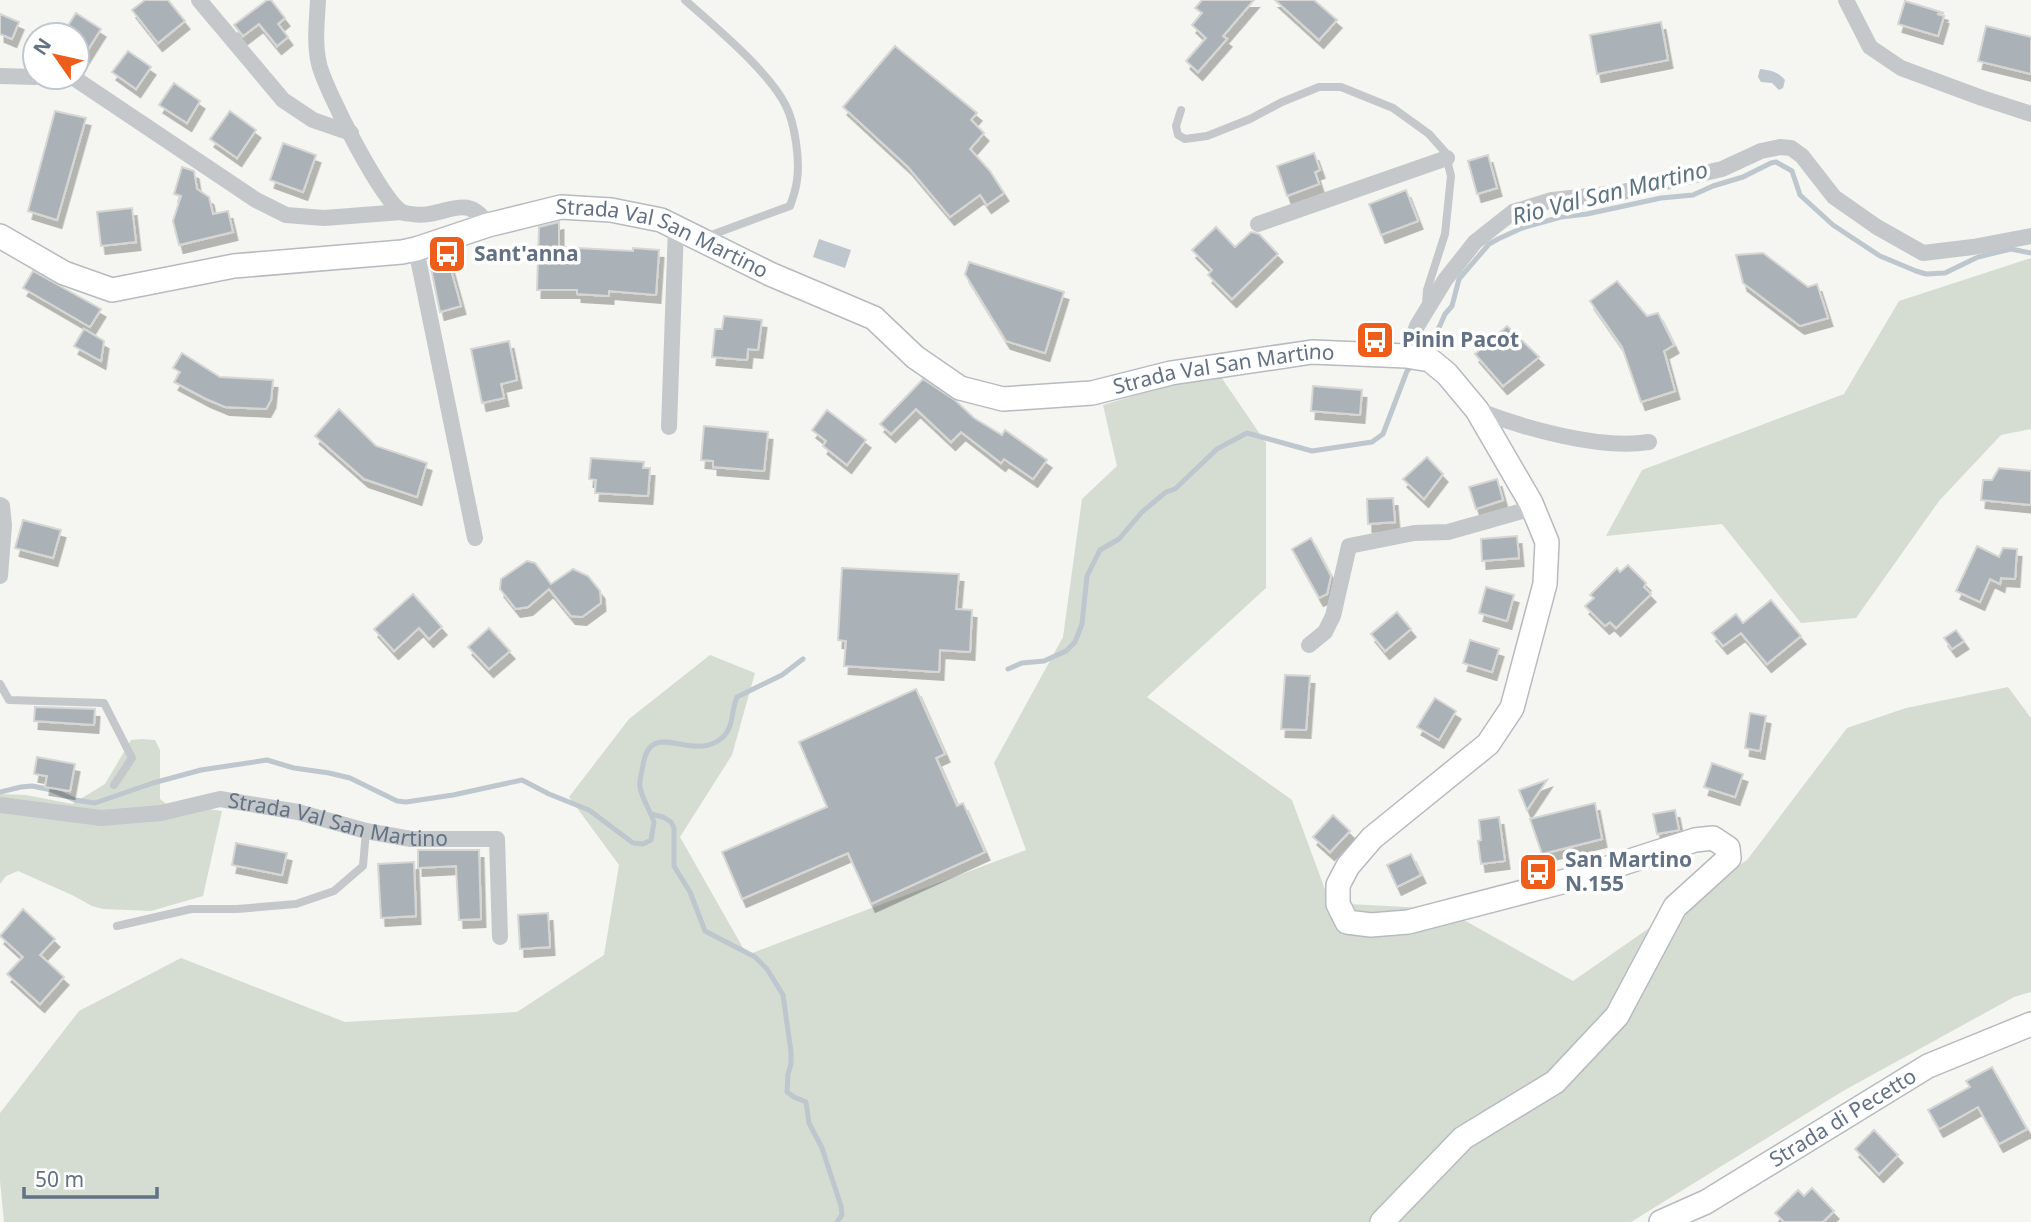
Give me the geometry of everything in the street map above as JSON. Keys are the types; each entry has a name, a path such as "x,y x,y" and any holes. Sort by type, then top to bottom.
{"street":[{"path":"199,0 283,100 313,120 351,133"},
{"path":"318,0 316,43 320,65 332,96 383,192 402,212"},
{"path":"1846,0 1870,47 1901,68 2031,114"},
{"path":"0,76 21,77"},
{"path":"91,90 256,200 286,215 324,218 402,212 417,215 437,214 459,207 471,208 481,214 488,225"},
{"path":"1406,356 1417,326 1445,280 1475,242 1513,212 1552,200 1618,193 1723,169 1761,151 1780,147 1791,148 1802,156 1833,197 1877,227 1923,253 2031,236"},
{"path":"1258,225 1447,158"},
{"name":"Strada Val San Martino","path":"0,236 64,273 112,290 234,266 402,252 561,206 611,210 661,220 770,274 874,317 915,358 960,388 1003,399 1092,393 1171,373 1312,352 1406,356 1430,360 1447,374 1477,410 1533,508 1547,542 1545,584 1512,708 1488,744 1372,838 1348,866 1338,885 1338,904 1347,922 1371,925 1408,922 1577,878 1696,840 1713,838 1728,848 1729,858 1675,907 1617,1016 1555,1082 1463,1138 1382,1222"},
{"path":"669,426 676,227"},
{"path":"416,249 475,538"},
{"path":"1477,410 1536,430 1586,440 1635,444 1649,442"},
{"path":"0,505 4,525 0,576"},
{"path":"1309,645 1325,632 1333,616 1349,546 1414,533 1448,532 1533,508"},
{"name":"Strada Val San Martino","path":"0,805 101,818 162,813 220,799 298,812 366,831 411,839 497,839 500,937"},
{"name":"Strada di Pecetto","path":"1661,1222 1706,1202 1928,1066 2031,1024"}],"lane":[{"path":"685,0 750,60 786,105 794,130 796,157 797,179 790,206 699,239"},
{"path":"1181,110 1176,126 1178,135 1193,139 1250,119 1319,87 1341,87 1393,108 1429,134 1445,152 1451,176 1445,234 1427,290 1426,311"},
{"path":"0,684 9,700 104,703 132,758 114,785"},
{"path":"117,926 191,909 237,909 296,904 334,891 363,866 366,831"}],"shaded area":[{"path":"1760,69 1783,77 1783,88 1779,90 1772,83 1761,82 1758,77"},
{"path":"819,239 851,250 845,268 813,257"},
{"path":"2031,258 2031,429 2001,435 1939,501 1856,618 1801,623 1722,524 1606,536 1642,470 1844,394 1899,301"},
{"path":"1217,371 1266,443 1266,588 1147,697 1292,800 1330,903 1444,909 1573,981 1747,860 1847,728 1906,708 2008,687 2031,718 2031,992 2014,997 1843,1091 1631,1222 4,1222 0,1181 0,1113 79,1011 181,958 345,1022 517,1012 604,955 619,865 569,797 629,719 710,655 755,673 732,755 680,837 747,955 1026,850 994,763 1063,637 1082,499 1117,466 1103,405"},
{"path":"131,740 155,740 160,750 160,799 169,806 181,805 222,811 203,896 151,911 103,909 18,871 6,876 0,884 0,794 26,795 72,804 105,784"}],"building":[{"path":"145,0 168,0 185,21 158,43 132,10"},
{"path":"267,0 271,0 285,18 278,24 288,37 277,46 259,24 243,36 234,25"},
{"path":"1202,0 1254,0 1223,36 1227,39 1198,72 1186,61 1206,38 1192,25 1202,13 1195,8"},
{"path":"1275,0 1314,0 1337,20 1319,40"},
{"path":"1905,1 1944,13 1937,14 1944,16 1938,36 1898,24"},
{"path":"76,13 88,21 71,21"},
{"path":"0,14 19,22 12,39 0,34"},
{"path":"1661,22 1668,60 1597,74 1590,35"},
{"path":"91,23 101,29 91,45"},
{"path":"1986,26 2031,37 2031,74 1978,61"},
{"path":"895,46 977,113 971,120 984,133 970,149 990,171 1004,193 987,205 980,195 950,217 908,167 843,107"},
{"path":"128,51 151,67 136,89 112,72"},
{"path":"174,83 200,101 187,123 159,105"},
{"path":"55,111 86,118 57,220 28,211"},
{"path":"230,111 256,130 237,158 210,139"},
{"path":"283,143 316,155 303,192 270,180"},
{"path":"1314,153 1320,170 1315,172 1319,184 1287,196 1277,166"},
{"path":"1488,155 1497,188 1477,194 1468,161"},
{"path":"182,167 194,171 197,189 209,197 213,214 228,211 233,232 179,245 173,221 181,196 174,194"},
{"path":"1406,190 1418,221 1381,235 1369,204"},
{"path":"132,208 136,242 101,246 97,212"},
{"path":"559,222 559,247 659,250 656,295 609,291 609,296 577,294 577,290 537,290 539,227"},
{"path":"1216,227 1235,247 1251,232 1259,234 1278,254 1232,299 1208,275 1212,270 1192,250"},
{"path":"1763,253 1808,287 1817,284 1828,318 1800,326 1743,283 1736,255"},
{"path":"969,262 1064,292 1045,353 1006,341 965,274"},
{"path":"449,263 461,306 440,312 431,268"},
{"path":"33,271 101,309 90,327 23,288"},
{"path":"1617,281 1647,316 1658,313 1674,345 1664,351 1675,391 1641,402 1622,347 1590,301"},
{"path":"724,316 762,320 758,350 748,349 747,360 712,357 715,329 722,329"},
{"path":"1507,326 1539,357 1503,386 1475,354"},
{"path":"84,329 104,341 101,361 74,346"},
{"path":"509,341 517,380 501,384 504,398 482,403 471,349"},
{"path":"182,353 220,377 273,380 271,400 266,409 225,407 174,382 180,372 173,368"},
{"path":"923,379 956,401 974,418 1002,435 1005,430 1047,460 1033,479 1004,459 1001,463 961,432 951,442 916,409 891,434 880,424"},
{"path":"1313,386 1362,390 1360,415 1311,411"},
{"path":"339,409 376,446 427,463 417,497 364,479 315,436"},
{"path":"827,410 866,440 847,465 823,446 826,441 812,430"},
{"path":"704,426 768,432 764,471 713,467 713,461 701,460"},
{"path":"1427,457 1443,474 1424,499 1403,479"},
{"path":"591,458 644,462 643,468 650,468 648,496 595,493 596,480 589,479"},
{"path":"1999,468 2031,471 2031,505 1981,500 1983,480 1992,480"},
{"path":"1497,479 1503,500 1476,509 1469,487"},
{"path":"1393,498 1395,522 1368,524 1367,499"},
{"path":"23,520 61,530 53,558 15,548"},
{"path":"1517,536 1519,558 1482,561 1481,539"},
{"path":"1311,538 1331,576 1327,594 1319,598 1292,549"},
{"path":"1977,546 1999,557 2003,548 2017,549 2015,579 2001,578 2000,584 1990,579 1980,602 1956,591"},
{"path":"527,561 535,563 551,584 573,569 588,576 600,591 601,603 582,617 571,616 549,589 528,607 516,609 500,589 501,579"},
{"path":"1628,565 1646,583 1644,587 1651,594 1616,628 1610,622 1605,626 1585,606 1594,598 1590,595 1617,568 1620,572"},
{"path":"842,568 959,574 956,609 972,610 970,652 940,650 939,672 844,666 846,641 838,640"},
{"path":"1486,587 1514,595 1507,621 1479,613"},
{"path":"413,594 442,627 429,639 419,628 394,651 374,629"},
{"path":"1771,600 1801,636 1767,664 1741,633 1723,646 1712,633 1736,614 1743,623"},
{"path":"1397,612 1411,629 1385,651 1371,634"},
{"path":"489,628 510,651 489,669 468,647"},
{"path":"1956,630 1964,641 1952,649 1944,638"},
{"path":"1470,640 1499,649 1492,672 1463,663"},
{"path":"1285,675 1310,676 1306,730 1281,729"},
{"path":"916,689 945,754 936,758 957,806 963,803 985,852 871,904 848,853 742,899 722,852 827,807 799,742"},
{"path":"1435,698 1456,711 1439,740 1417,727"},
{"path":"35,707 95,709 94,725 34,721"},
{"path":"1750,713 1766,716 1760,751 1745,748"},
{"path":"37,757 75,764 70,791 45,787 47,776 34,774"},
{"path":"1712,763 1743,774 1735,797 1704,787"},
{"path":"1547,780 1527,810 1519,790"},
{"path":"1595,803 1602,839 1542,854 1530,819"},
{"path":"1675,810 1679,830 1657,834 1653,814"},
{"path":"1333,815 1350,831 1330,852 1313,837"},
{"path":"1499,817 1505,861 1481,864 1479,820"},
{"path":"236,843 287,853 282,875 232,865"},
{"path":"418,850 479,850 481,919 459,920 456,866 418,868"},
{"path":"1411,854 1421,875 1397,887 1387,865"},
{"path":"414,862 416,916 381,918 378,864"},
{"path":"23,909 55,939 40,955 64,977 40,1004 7,974 23,957 0,936"},
{"path":"548,913 550,947 520,949 518,915"},
{"path":"1992,1067 2027,1129 1999,1144 1978,1107 1939,1129 1928,1110 1970,1087 1966,1081"},
{"path":"1874,1130 1898,1155 1879,1174 1855,1149"},
{"path":"1812,1188 1834,1211 1823,1222 1784,1222 1775,1213 1798,1190 1804,1196"}],"waterway":[{"name":"Rio Val San Martino","path":"1424,352 1452,306 1459,279 1489,244 1498,239 1522,228 1561,217 1661,198 1693,195 1776,162 1792,171 1800,195 1833,225 1880,256 1916,271 1926,274 1945,273 1978,257 2011,249 2031,253"},
{"name":"Rio Val San Martino","path":"1008,669 1022,663 1044,661 1066,651 1075,642 1082,624 1087,576 1100,550 1119,539 1142,512 1166,492 1175,489 1217,449 1247,433 1312,451 1372,442 1383,434 1407,371 1413,365"},
{"name":"Rio Val San Martino","path":"0,792 32,786 52,790 75,800 95,803 201,770 267,760 350,778 397,801 406,802 522,780 589,810 633,843 643,844 651,840 654,822 640,787 648,751 655,744 664,742 699,746 711,744 723,737 731,723 737,697 782,675 803,659"},
{"path":"651,814 663,817 671,822 674,828 674,866 690,892 705,931 755,957 767,969 783,995 791,1052 787,1092 806,1102 809,1123 822,1148 841,1206 842,1215 837,1222"}],"place":[{"name":"Sant'anna","path":"447,254"},
{"name":"Pinin Pacot","path":"1375,340"},
{"name":"San Martino N.155","path":"1538,872"}]}
